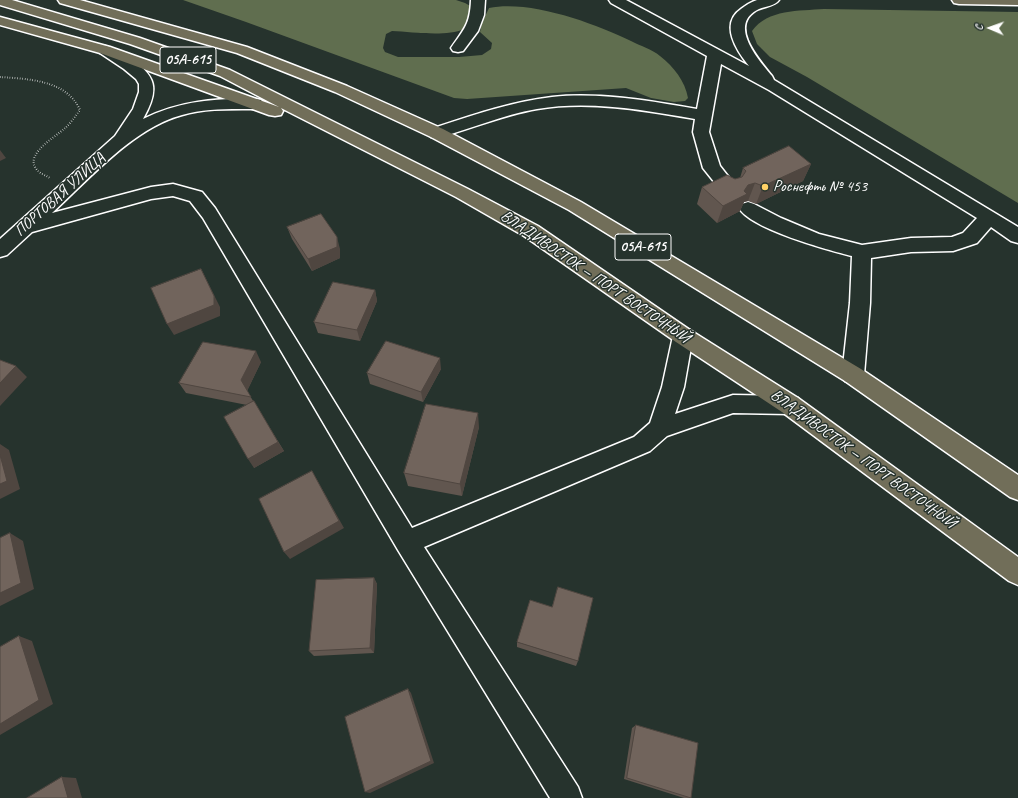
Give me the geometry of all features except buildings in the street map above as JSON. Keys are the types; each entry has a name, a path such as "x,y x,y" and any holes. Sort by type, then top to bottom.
{"main road":[{"name":"05А-615","path":"65,0 242,50 341,89 436,133 575,206 853,375 1018,489"},
{"path":"108,0 242,50"},
{"path":"959,0 1018,1"},
{"name":"ВЛАДИВОСТОК — ПОРТ ВОСТОЧНЫЙ","path":"0,1 134,42 225,73 455,189 531,230 683,336 790,406 1018,572"},
{"path":"0,22 105,50 366,144"}],"street":[{"path":"458,48 472,31 478,16 478,0"},
{"path":"616,0 775,88 1018,236"},
{"path":"772,0 762,2 746,10 738,21 737,32 742,46 775,88"},
{"path":"105,50 144,78 146,91 144,105 121,140"},
{"path":"715,54 701,132 712,168 729,189"},
{"path":"436,133 504,113 533,106 568,101 631,104 704,115"},
{"path":"121,140 151,121 175,112 199,106 221,103 255,104"},
{"name":"ПОРТОВАЯ УЛИЦА","path":"0,250 121,140"},
{"path":"25,227 151,193 173,190 196,196 209,213 407,542 567,798"},
{"path":"748,208 774,223 814,239 862,252 911,245 953,244 970,238 989,217"},
{"path":"853,375 860,303 862,252"},
{"path":"659,429 673,387 683,336"},
{"path":"407,542 642,444 659,429 733,404 790,406"}],"path":[{"path":"0,77 36,81 55,86 72,96 79,105 80,110 70,123 38,150 33,164 35,169 40,174 70,186"}],"green space":[{"path":"183,0 456,0 472,7 473,13 464,29 448,33 392,31 386,34 383,48 385,52 398,57 459,57 482,55 491,49 492,43 480,32 482,23 489,8 506,6 542,10 599,27 653,51 665,60 682,80 688,98 685,101 674,102 651,98 626,88 467,99 454,98"},
{"path":"824,9 1018,12 1018,203 807,77 770,57 757,44 752,31 766,19 785,12"}],"place":[{"name":"Роснефть № 453","path":"765,187"}]}
